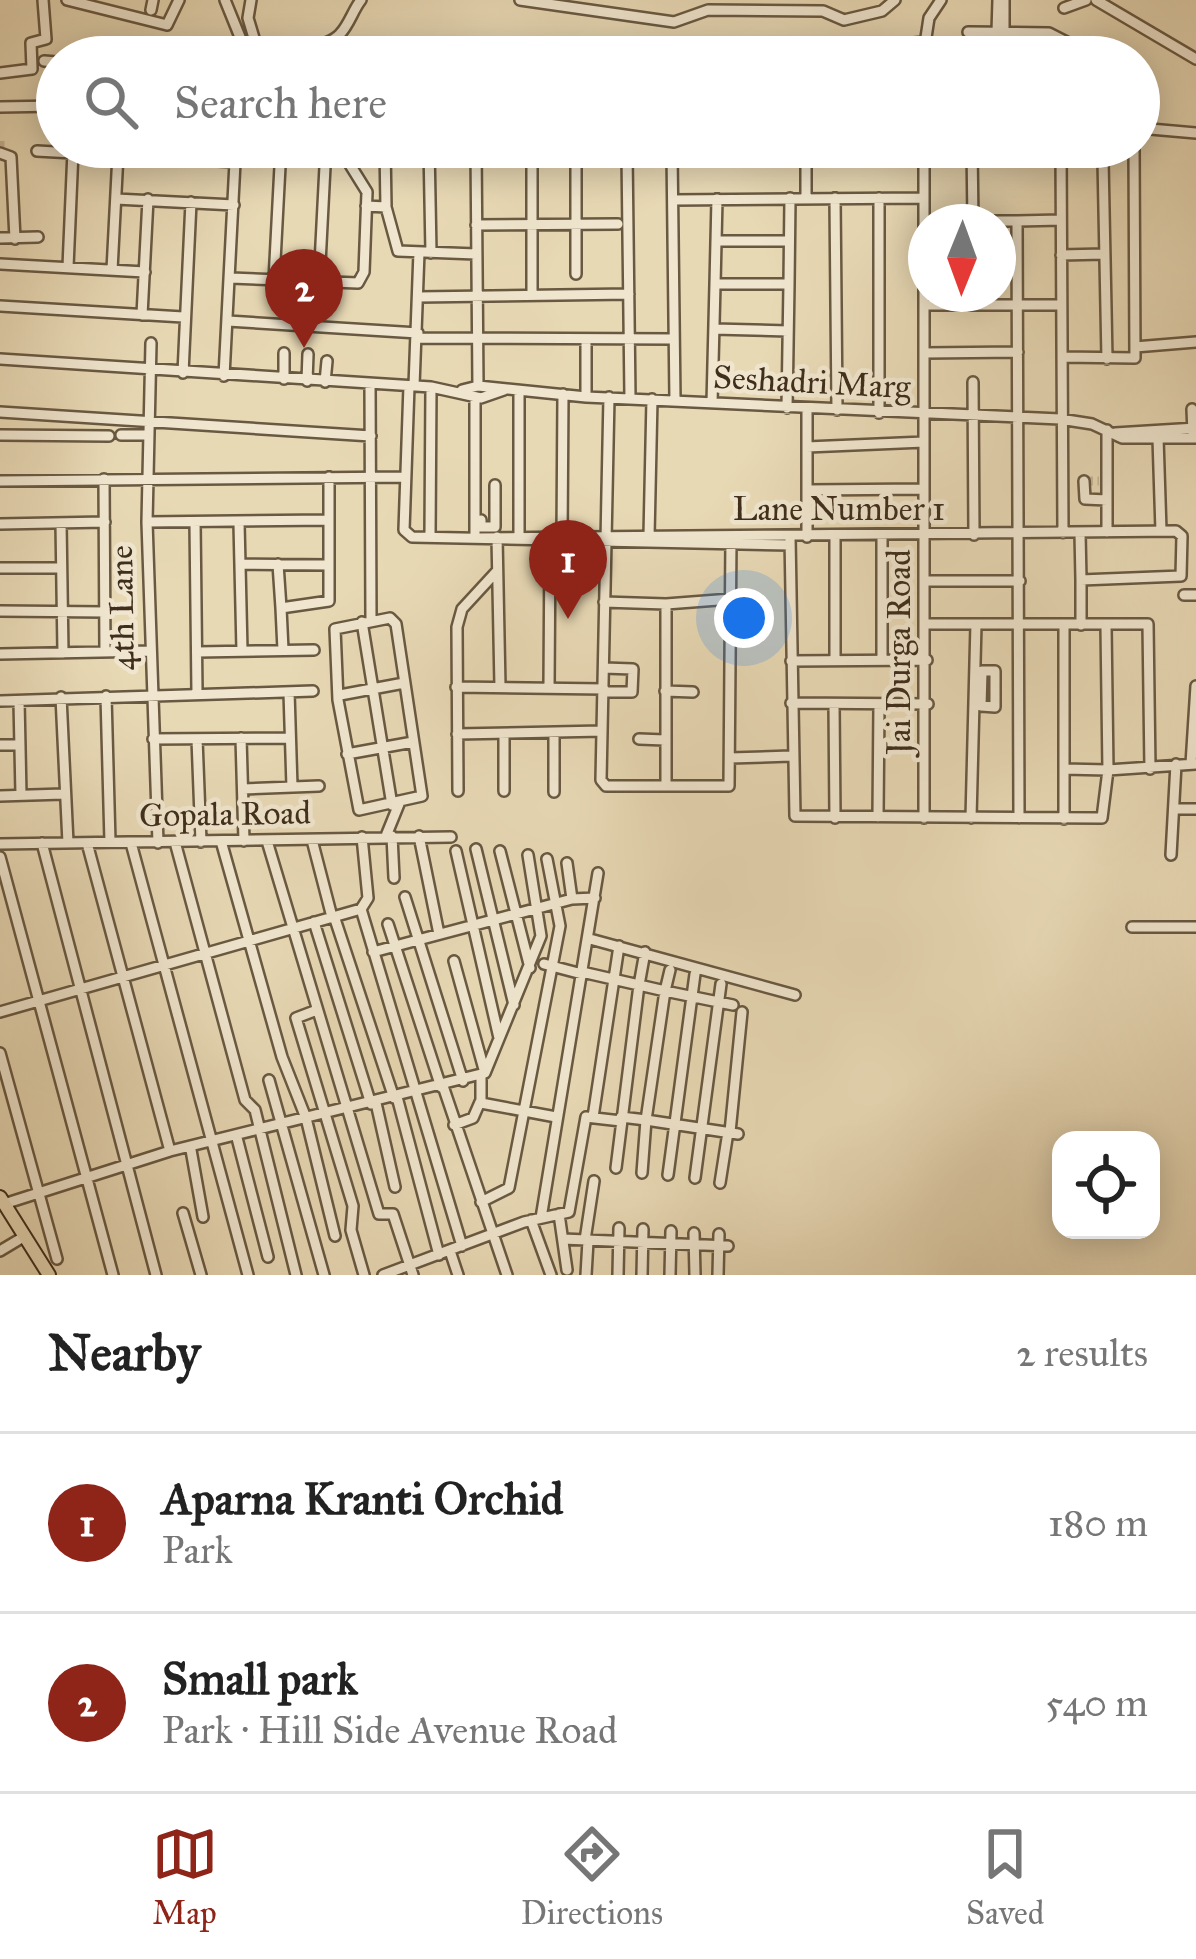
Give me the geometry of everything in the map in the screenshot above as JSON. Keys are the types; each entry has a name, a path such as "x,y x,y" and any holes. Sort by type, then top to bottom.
{"main road":[{"path":"1,1206 45,1275"},
{"path":"1,1206 45,1275"}],"street":[{"path":"44,0 46,36"},
{"path":"67,0 108,6 167,26 178,0"},
{"path":"225,0 237,36"},
{"path":"251,0 248,18 253,36"},
{"path":"337,36 343,32 350,0"},
{"path":"346,21 362,0"},
{"path":"520,0 667,22 708,10 823,11 844,20 882,11 896,0"},
{"path":"823,11 837,0"},
{"path":"924,36 941,0"},
{"path":"1001,0 1001,32"},
{"path":"1064,8 1086,0"},
{"path":"1096,0 1157,36"},
{"path":"968,32 1055,36"},
{"path":"1160,38 1196,59"},
{"path":"0,73 32,69 31,43 36,42"},
{"path":"0,107 36,106"},
{"path":"1160,130 1196,133"},
{"path":"0,151 10,157 15,239"},
{"path":"68,267 73,168"},
{"path":"112,270 117,168"},
{"path":"224,376 236,168"},
{"path":"274,280 280,168"},
{"path":"319,283 325,168"},
{"path":"231,278 353,285 362,279 367,192 352,168"},
{"path":"386,168 386,207 398,251 476,254"},
{"path":"428,168 404,530 412,537 556,538"},
{"path":"476,168 476,538"},
{"path":"532,168 532,295"},
{"path":"576,168 576,274"},
{"path":"628,168 630,398"},
{"path":"672,168 675,400"},
{"path":"806,168 806,198"},
{"name":"Jai Durga Road","path":"924,168 924,204"},
{"path":"972,168 973,204"},
{"path":"1061,168 1063,533"},
{"path":"1102,168 1107,358"},
{"path":"1062,356 1133,360 1134,168"},
{"path":"787,408 790,198"},
{"path":"835,198 837,410"},
{"path":"878,198 879,413"},
{"path":"673,200 924,198"},
{"path":"116,199 234,205"},
{"path":"712,403 717,199"},
{"path":"142,315 148,200"},
{"path":"183,374 191,202"},
{"path":"366,206 386,207"},
{"path":"1019,818 1017,221 1061,220"},
{"path":"476,225 618,224"},
{"path":"0,238 38,238"},
{"path":"716,241 789,241"},
{"path":"1061,255 1104,254"},
{"path":"0,264 145,272"},
{"path":"716,284 789,284"},
{"path":"418,297 629,294"},
{"path":"1018,305 1061,305"},
{"path":"0,306 183,317"},
{"name":"Jai Durga Road","path":"924,818 928,704 925,312"},
{"path":"228,321 417,335 674,339"},
{"path":"714,329 788,331"},
{"path":"586,339 586,397"},
{"path":"1135,347 1196,342"},
{"name":"4th Lane","path":"151,343 147,522 158,843"},
{"path":"925,353 1018,352"},
{"path":"284,380 284,358 307,359 307,381"},
{"name":"Seshadri Marg","path":"0,359 476,391 1060,419 1111,431"},
{"path":"325,382 327,361"},
{"path":"973,382 974,535"},
{"path":"370,384 367,621 395,820 389,836 394,878"},
{"path":"430,537 431,387"},
{"path":"519,391 519,534"},
{"path":"549,687 563,394"},
{"path":"605,539 731,540 729,786 603,784 604,602 605,539 609,397"},
{"path":"649,536 652,399"},
{"path":"807,409 807,537"},
{"path":"1192,409 1195,433"},
{"path":"0,412 371,436"},
{"path":"41,435 43,414"},
{"path":"1111,431 1195,433"},
{"path":"1111,431 1122,438 1195,433"},
{"path":"1107,532 1103,481 1111,431"},
{"path":"0,435 149,435"},
{"path":"1159,438 1161,531"},
{"path":"807,447 925,442"},
{"path":"281,608 328,604 329,477"},
{"path":"0,481 405,477"},
{"path":"191,478 191,494"},
{"path":"104,479 105,652"},
{"path":"1084,481 1084,499 1104,497"},
{"path":"481,485 481,526 494,527 495,485"},
{"path":"808,490 924,489"},
{"path":"478,503 495,503"},
{"path":"147,522 329,520"},
{"path":"0,524 105,522"},
{"path":"195,522 197,693"},
{"path":"61,523 63,653"},
{"path":"239,523 242,651"},
{"name":"Lane Number 1","path":"497,538 519,534 790,541 807,537 1180,532 1180,579 1081,580"},
{"path":"1080,533 1081,625"},
{"path":"882,537 882,659"},
{"path":"497,538 500,687"},
{"path":"835,538 835,660"},
{"path":"790,541 795,816 1064,819 1106,815 1106,626"},
{"path":"240,564 329,565"},
{"path":"278,564 283,650"},
{"path":"0,568 61,568"},
{"path":"458,791 459,617 497,571"},
{"path":"927,581 1020,581"},
{"path":"604,602 731,599"},
{"path":"666,604 659,739 666,786"},
{"path":"0,611 106,612"},
{"path":"367,621 395,622 422,796 357,809 346,754 334,629 367,621"},
{"path":"928,624 1148,624 1150,769"},
{"path":"971,818 978,688 976,624"},
{"path":"1064,625 1064,819"},
{"path":"196,652 314,650"},
{"path":"0,654 151,651"},
{"path":"791,661 927,660"},
{"path":"456,687 632,692 633,668 604,668"},
{"path":"340,695 404,683"},
{"path":"1064,770 1193,764 1196,686"},
{"path":"0,701 313,691"},
{"path":"289,692 292,787"},
{"path":"665,692 692,692"},
{"path":"62,697 68,843"},
{"path":"106,697 110,842"},
{"path":"19,700 21,795"},
{"path":"791,703 928,704"},
{"path":"834,704 835,818"},
{"path":"878,817 879,704"},
{"path":"457,734 602,731"},
{"path":"554,733 554,792"},
{"path":"503,791 504,734"},
{"path":"241,738 244,842"},
{"path":"152,739 290,738"},
{"path":"197,739 201,842"},
{"path":"639,740 659,739"},
{"path":"346,754 413,742"},
{"path":"0,745 20,745"},
{"path":"730,758 791,756"},
{"path":"1171,854 1176,764"},
{"path":"243,789 319,786"},
{"path":"0,796 63,794"},
{"path":"1175,809 1196,809"},
{"path":"419,836 439,934"},
{"path":"0,1012 361,909 368,898 362,837"},
{"name":"Gopala Road","path":"0,844 452,837"},
{"path":"312,840 445,1253 458,1275"},
{"path":"221,841 282,1057 306,1118 334,1236"},
{"path":"267,841 379,1214 393,1214 412,1270"},
{"path":"42,842 157,1275"},
{"path":"175,842 245,1100 256,1110 296,1275"},
{"path":"87,843 170,1151"},
{"path":"131,843 248,1275"},
{"path":"476,849 514,1005"},
{"path":"456,851 500,1040"},
{"path":"500,851 531,965"},
{"path":"454,1125 474,1118 483,1074 541,936 528,855"},
{"path":"0,857 113,1275"},
{"path":"481,1202 509,1188 560,926 547,859"},
{"path":"567,863 572,898"},
{"path":"550,1275 536,1219 590,940 598,873"},
{"path":"405,897 463,1081"},
{"path":"373,952 572,898 595,898"},
{"path":"361,909 462,1246"},
{"path":"314,922 395,1187"},
{"path":"388,924 507,1275"},
{"path":"1132,927 1196,927"},
{"path":"590,940 795,994"},
{"path":"592,1118 619,946"},
{"path":"616,1168 645,952"},
{"path":"454,961 483,1074"},
{"path":"531,965 718,1001 738,1009 732,1133 720,1183"},
{"path":"642,1173 670,970"},
{"path":"668,1174 695,974"},
{"path":"695,1178 721,984"},
{"path":"317,1010 296,1018 353,1207 351,1230 364,1275"},
{"path":"0,1053 57,1258"},
{"path":"1,1206 170,1151 190,1150 483,1074"},
{"path":"268,1080 324,1275"},
{"path":"480,1102 556,1118"},
{"path":"383,1275 412,1270 492,1234 570,1210 586,1117 732,1133"},
{"path":"237,1138 268,1257"},
{"path":"190,1150 202,1217"},
{"path":"586,1275 594,1181"},
{"path":"183,1213 201,1275"},
{"path":"559,1214 567,1270"},
{"path":"618,1275 619,1228"},
{"path":"642,1275 643,1229"},
{"path":"314,1242 351,1230"},
{"path":"670,1275 671,1231"},
{"path":"694,1233 695,1275"},
{"path":"718,1275 723,1246 719,1234"},
{"path":"0,1251 20,1239"},
{"path":"563,1239 723,1246"}],"tunnel":[{"path":"0,141 0,148"},
{"path":"1084,481 1099,481"}],"place":[{"name":"Small park","path":"304,348"},
{"name":"Aparna Kranti Orchid","path":"568,619"}]}
